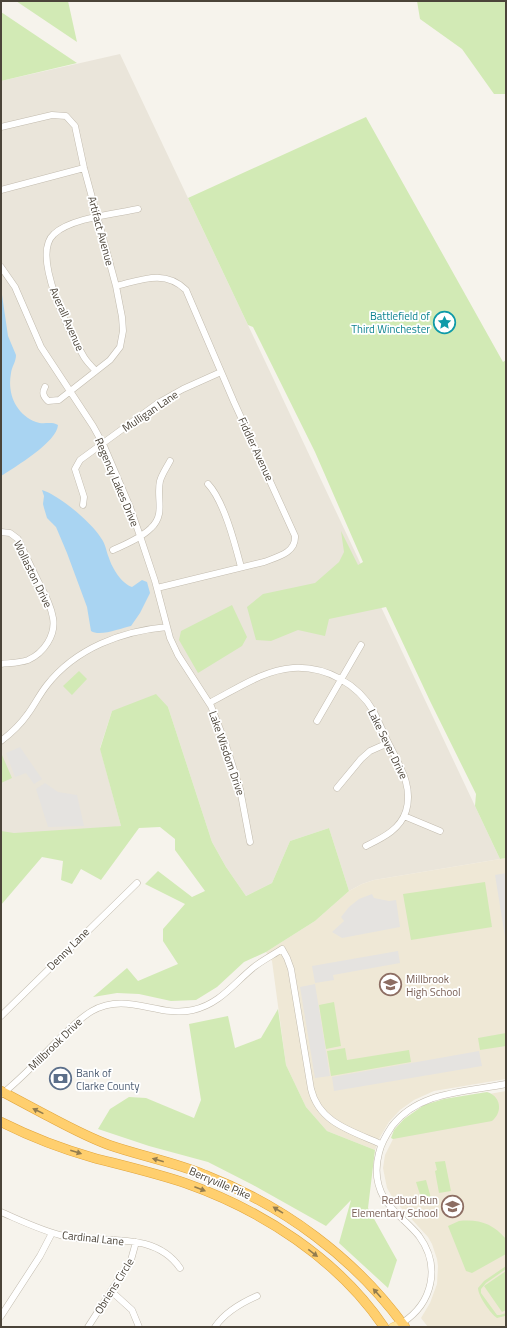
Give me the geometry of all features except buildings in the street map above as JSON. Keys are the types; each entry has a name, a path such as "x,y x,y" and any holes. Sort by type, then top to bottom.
{"highway":[{"name":"Berryville Pike","path":"2,1092 88,1136 131,1152 204,1174 266,1203 310,1232 344,1259 372,1288 404,1325"},
{"name":"Berryville Pike","path":"1,1122 65,1149 185,1183 211,1193 248,1211 294,1238 327,1264 354,1289 384,1327"}],"main road":[{"path":"392,1327 404,1325"}],"street":[{"name":"Artifact Avenue","path":"1,127 52,115 66,116 75,126 84,168 116,286 122,317 123,331 120,347 110,360 60,400 48,401 44,397 43,393 45,387"},
{"path":"1,190 84,168"},
{"name":"Averall Avenue","path":"96,371 85,359 72,336 58,304 46,266 46,246 53,234 68,225 97,217 138,210"},
{"name":"Regency Lakes Drive","path":"1,267 15,287 41,347 93,426 103,444 130,507 157,588 167,627"},
{"name":"Fiddler Avenue","path":"116,286 144,279 160,277 172,279 186,290 221,372 295,536 293,547 285,554 264,562 157,588"},
{"name":"Mulligan Lane","path":"83,505 84,497 75,470 80,460 164,399 221,372"},
{"path":"113,550 140,536 151,528 158,520 161,510 160,481 170,461"},
{"path":"208,484 219,500 234,541 241,567"},
{"name":"Wollaston Drive","path":"1,532 10,533 18,539 46,598 53,618 53,624 50,639 37,655 26,661 1,664"},
{"path":"1,741 10,734 26,716 46,685 78,655 102,643 142,631 167,627"},
{"name":"Lake Wisdom Drive","path":"167,627 178,655 209,703 225,742 235,771 250,842"},
{"path":"316,721 361,645"},
{"name":"Lake Sever Drive","path":"209,703 268,674 298,668 321,671 341,680 356,690 367,702 374,713 406,780 408,788 408,803 404,816 391,832 366,846"},
{"path":"337,788 366,754 388,743"},
{"path":"404,816 440,831"},
{"name":"Denny Lane","path":"1,1016 137,883"},
{"name":"Millbrook Drive","path":"2,1092 34,1065 76,1022 92,1011 105,1006 125,1003 140,1004 177,1012 198,1009 220,999 255,966 282,949 291,969 311,1089 319,1110 334,1122 381,1144"},
{"path":"404,1325 417,1311 426,1298 431,1280 431,1265 427,1251 419,1237 390,1206 380,1190 377,1178 377,1167 381,1144 388,1131 402,1116 427,1099 506,1084"},
{"name":"Cardinal Lane","path":"1,1212 52,1233 72,1237 147,1244 162,1250 177,1263 180,1268"},
{"path":"1,1316 40,1256 52,1233"},
{"name":"Obriens Circle","path":"88,1327 131,1260 136,1242"},
{"path":"111,1291 132,1310 139,1327"},
{"path":"215,1327 229,1312 257,1296"}],"shaded area":[{"path":"120,54 500,859 374,880 349,891 329,828 290,841 272,883 246,896 226,867 212,842 168,707 112,711 100,748 121,826 1,845 1,81"},
{"path":"20,747 42,779 34,784 26,773 15,777 6,753"},
{"path":"45,783 58,792 77,795 84,826 48,827 36,789"},
{"name":"Millbrook High School","path":"506,858 506,1079 434,1091 414,1100 400,1110 389,1122 380,1137 375,1150 327,1131 306,1107 286,1065 272,961 266,952 315,921 349,891 362,884 374,880"},
{"path":"506,873 506,943 495,875"},
{"path":"372,894 374,898 389,901 396,900 400,927 342,938 332,932 344,921 341,917 349,907 359,899"},
{"path":"398,951 400,963 333,975 334,980 315,983 312,966"},
{"path":"315,984 330,1076 315,1078 300,987"},
{"path":"479,1051 482,1066 334,1091 332,1077"},
{"name":"Redbud Run Elementary School","path":"506,1091 506,1327 428,1327 421,1318 430,1303 437,1284 437,1259 428,1237 394,1200 387,1188 383,1168 385,1155 396,1133 444,1102"}],"green space":[{"path":"16,1 68,1 77,42"},
{"path":"417,1 506,1 506,94 494,94 462,49 420,19"},
{"path":"1,12 77,63 1,81"},
{"path":"366,117 503,362 506,360 506,858 500,859 475,806 476,794 386,607 329,619 325,636 298,630 271,641 256,640 247,607 263,594 315,583 339,562 344,552 341,531 358,565 363,562 315,452 253,327 248,325 188,198"},
{"path":"232,605 247,637 242,646 198,673 179,640 181,631"},
{"path":"79,671 87,679 72,695 63,686"},
{"path":"156,694 168,707 212,842 226,867 246,896 272,883 290,841 329,828 349,891 315,921 266,952 244,962 217,987 196,1000 171,1001 139,994 117,993 93,997 127,968 138,981 178,964 163,941 163,929 185,904 145,884 158,871 192,897 205,891 175,850 175,839 160,827 139,828 101,880 81,869 72,884 61,880 63,861 42,857 1,905 1,831 14,833 121,826 100,749 112,711"},
{"path":"1,755 12,778 1,783"},
{"path":"485,882 492,927 411,940 403,894"},
{"path":"334,1002 341,1046 326,1049 319,1005"},
{"path":"278,1009 286,1065 306,1107 327,1131 375,1150 368,1208 397,1260 388,1288 339,1243 351,1200 326,1226 253,1185 208,1162 149,1146 98,1129 110,1109 129,1097 146,1098 194,1118 201,1100 189,1024 228,1016 235,1048 261,1038"},
{"path":"506,1033 506,1046 480,1050 478,1038"},
{"path":"345,1048 347,1060 409,1050 411,1062 331,1076 327,1051"},
{"path":"487,1092 495,1097 499,1105 498,1113 492,1121 393,1139 391,1138 394,1130 404,1119 424,1105 444,1099"},
{"path":"445,1161 451,1191 439,1193 435,1162"},
{"path":"426,1180 431,1198 422,1201 416,1182"},
{"path":"459,1221 480,1222 491,1226 506,1239 506,1254 472,1273 466,1271 448,1226"},
{"path":"506,1266 506,1269 486,1283 481,1289 481,1293 497,1315 506,1313 505,1316 497,1318 485,1304 480,1296 478,1288 484,1281"},
{"path":"506,1271 506,1310 502,1312 484,1286"}],"water":[{"path":"1,288 8,336 16,355 10,381 10,388 14,402 23,414 36,422 53,423 58,425 56,432 51,439 34,454 1,476"},
{"path":"42,490 66,503 97,532 103,541 112,566 125,583 132,587 142,580 147,582 150,593 140,613 131,626 105,633 95,633 91,631 87,607 67,553 56,527 47,518 43,504 44,496"}],"place":[{"name":"Battlefield of Third Winchester","path":"445,322"},
{"name":"Millbrook High School","path":"390,985"},
{"name":"Bank of Clarke County","path":"60,1079"},
{"name":"Redbud Run Elementary School","path":"453,1206"}]}
